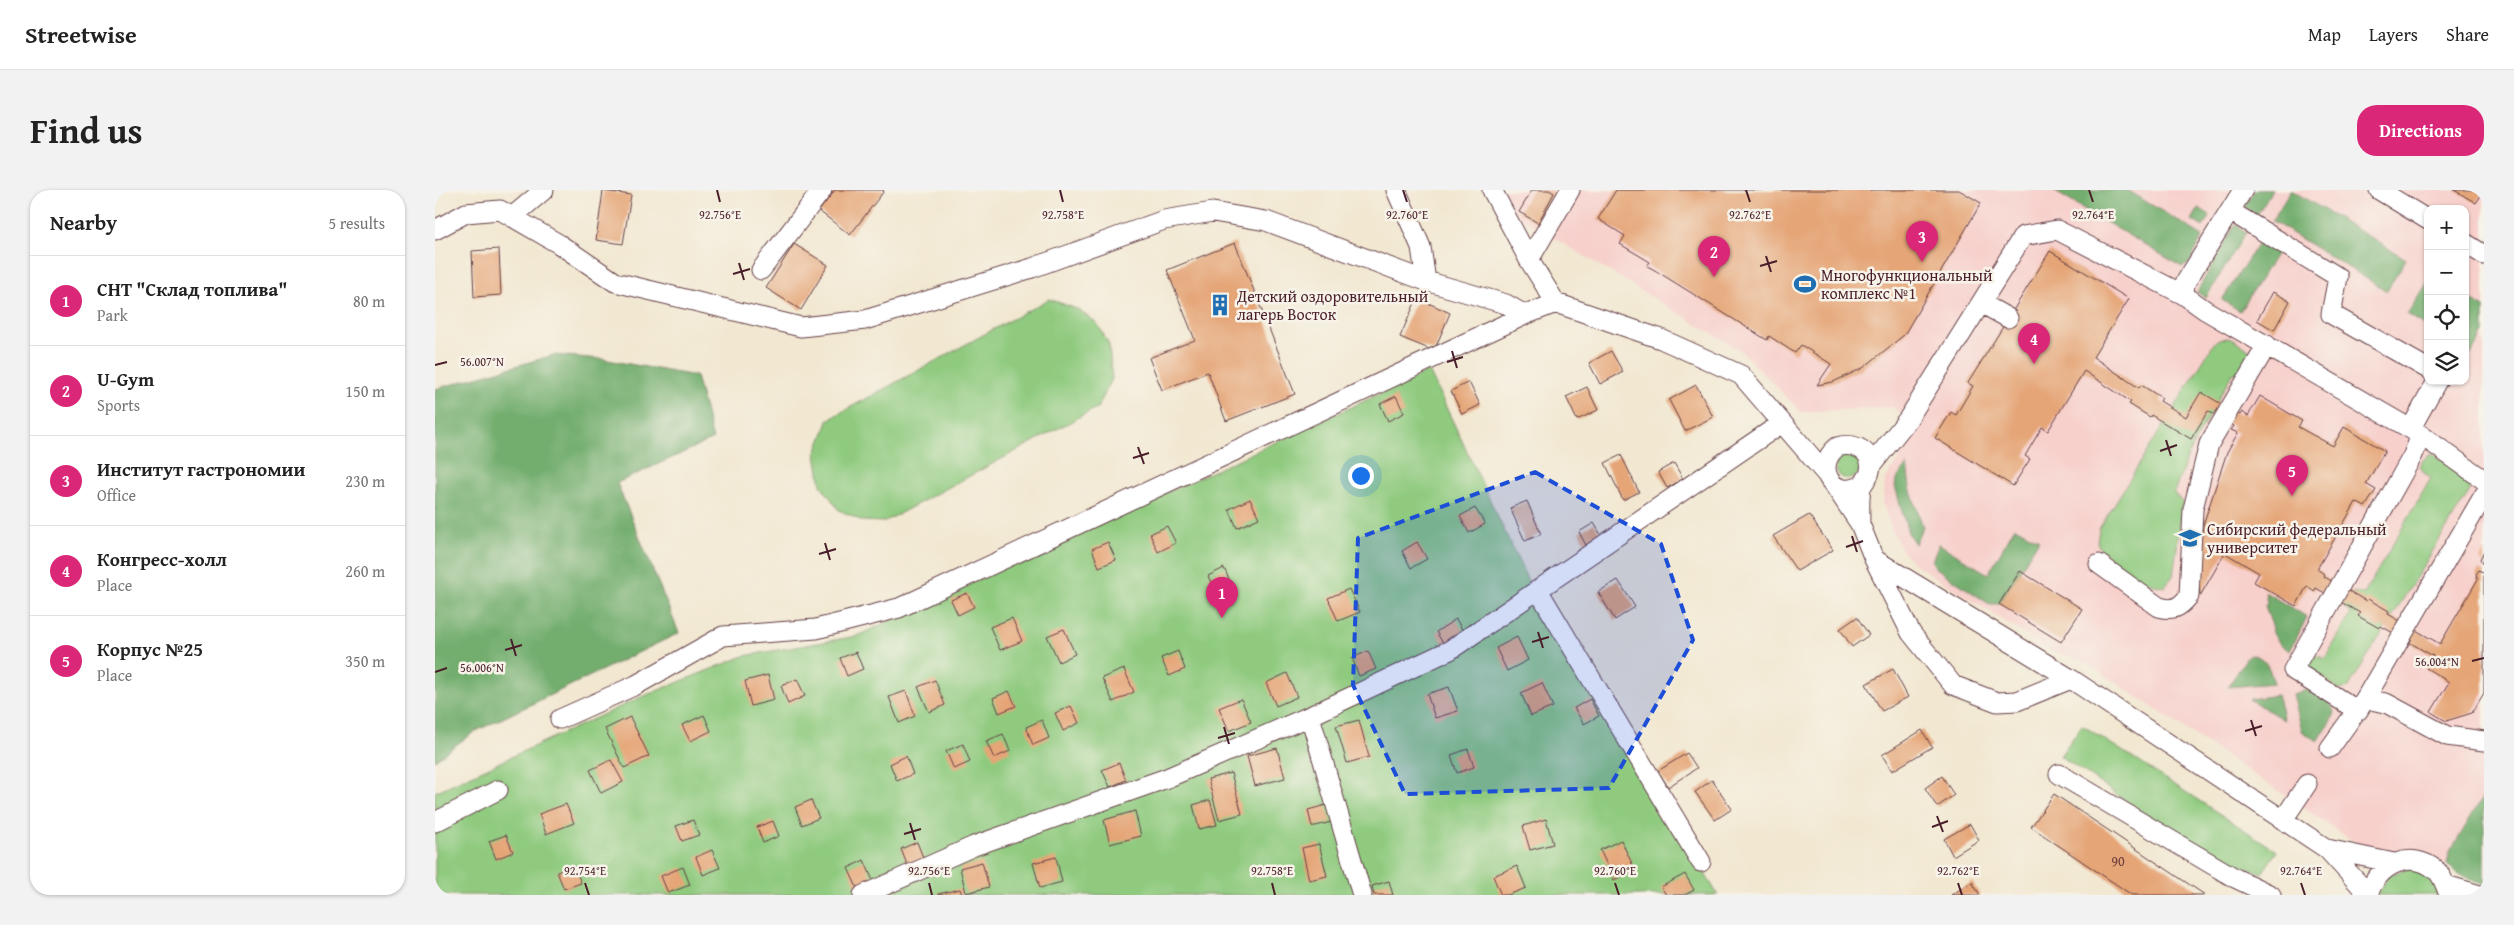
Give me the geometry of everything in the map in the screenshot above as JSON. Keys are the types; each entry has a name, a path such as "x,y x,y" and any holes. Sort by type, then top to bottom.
{"street":[{"path":"513,217 544,190"},
{"path":"761,270 822,190"},
{"path":"1396,190 1421,247 1426,281"},
{"path":"1492,190 1529,260 1556,303 1661,339 1741,375 1799,440 1830,479 1860,524 1874,559 1911,633 1953,686 1997,702 2017,701 2071,679"},
{"path":"1529,260 1570,190"},
{"path":"2184,295 2185,283 2243,190"},
{"path":"2379,190 2424,218"},
{"path":"435,230 466,213 500,210 559,244 615,282 801,328 865,320 1032,268 1164,220 1213,212 1266,221 1426,281 1506,304 1525,315"},
{"path":"2230,211 2338,277 2331,314 2424,367"},
{"path":"1830,479 1848,490 1862,485 1867,480 1871,466 1907,419 2023,236 2057,230 2184,295 2416,432 2484,480"},
{"path":"2469,245 2484,254"},
{"path":"560,719 636,684 723,636 816,629 899,608 1525,315 1556,303"},
{"path":"1981,303 2009,318"},
{"path":"2099,564 2159,607 2171,610 2181,607 2185,602 2189,596 2193,509 2209,444 2267,345"},
{"path":"2435,385 2416,432 2413,455 2293,670 2361,705 2386,703 2447,736 2484,741"},
{"path":"863,895 975,846 1167,778 1310,716 1450,650 1782,423"},
{"path":"1799,440 1837,447 1852,445 1859,447 1865,452 1871,466"},
{"path":"1859,447 1891,441"},
{"path":"1830,479 1827,459 1837,447"},
{"path":"1860,524 1862,485"},
{"path":"2331,748 2361,705 2484,495"},
{"path":"1874,559 2071,679 2327,849 2368,894 2373,881 2382,870 2393,863"},
{"path":"1538,590 1701,862"},
{"path":"1310,716 1362,895"},
{"path":"2059,774 2235,878 2271,895"},
{"path":"2283,820 2307,784"},
{"path":"435,822 498,790"},
{"path":"2327,849 2393,863 2417,861 2429,865 2438,872 2448,890 2481,895"}],"highlighted area":[{"path":"1535,472 1661,544 1693,640 1609,788 1405,794 1353,685 1358,538"}],"shaded area":[{"name":"Сибирский федеральный университет","path":"1503,190 2484,190 2484,885 2429,856 2410,852 2389,853 2372,850 2356,843 2082,660 2049,650 1912,562 1901,549 1883,504 1885,480 1921,426 1892,407 1801,412 1741,351 1516,215"}],"green space":[{"path":"2052,190 2127,190 2203,236 2189,264 2182,267"},
{"path":"2254,190 2272,190 2257,215 2244,207"},
{"path":"2291,190 2406,259 2387,291 2272,221"},
{"path":"2199,208 2210,215 2203,227 2192,220"},
{"path":"2235,224 2246,232 2206,298 2197,292"},
{"path":"2259,242 2277,253 2240,311 2222,300"},
{"path":"2424,288 2424,325 2407,314"},
{"path":"1049,299 1077,309 1097,323 1109,345 1112,379 1098,407 884,522 862,521 839,510 821,485 816,453 829,419"},
{"path":"2469,299 2484,308 2484,333 2471,354 2469,353"},
{"path":"2229,338 2249,349 2251,354 2244,371 2232,374 2190,450 2174,493 2183,503 2173,576 2164,587 2155,585 2126,571 2102,550 2097,543 2099,529 2215,342 2219,339"},
{"path":"554,355 602,359 696,376 713,439 617,483 679,633 474,732 435,760 435,389"},
{"path":"1429,371 1537,600 1718,895 435,895 435,792 639,698 744,656 857,636"},
{"path":"1848,455 1853,456 1859,462 1859,472 1853,478 1848,479 1843,478 1837,472 1836,467 1837,462 1843,456"},
{"path":"2428,455 2435,455 2470,478 2471,489 2348,688 2339,690 2306,665 2313,657 2319,656 2325,659 2351,614 2344,606 2345,598 2353,593 2364,594 2431,478 2424,473 2420,466"},
{"path":"1907,465 1910,488 1923,527 1915,544 1908,533 1895,486 1896,480"},
{"path":"2015,527 2039,540 1999,604 1989,604 1935,567 1932,561 1939,544 1988,574"},
{"path":"2265,592 2307,617 2290,651 2280,644 2272,632 2273,628 2265,606 2267,603"},
{"path":"2251,655 2264,661 2274,683 2228,687 2247,657"},
{"path":"2307,690 2329,703 2335,714 2318,741 2302,731 2293,694"},
{"path":"2277,695 2284,720 2249,699"},
{"path":"2082,725 2277,851 2262,873 2222,860 2154,820 2060,756"},
{"path":"2484,795 2484,885 2461,875 2447,865 2449,854"},
{"path":"2408,869 2429,877 2441,895 2377,895 2389,875"}],"building":[{"path":"835,190 884,191 850,235 819,211"},
{"path":"1532,190 1549,190 1554,193 1538,223 1519,212"},
{"name":"Многофункциональный комплекс №1","path":"1616,190 1959,190 1981,203 1904,335 1863,368 1833,382 1817,385 1831,364 1801,345 1795,353 1769,336 1767,340 1647,266 1650,262 1620,244 1625,236 1598,219"},
{"path":"2454,190 2484,190 2484,191 2476,203"},
{"path":"603,191 631,195 623,244 596,240"},
{"name":"Детский оздоровительный лагерь Восток","path":"1235,243 1295,394 1226,421 1208,372 1162,390 1149,358 1195,340 1167,270"},
{"path":"794,244 828,265 801,310 766,288"},
{"path":"499,249 501,295 474,297 472,251"},
{"path":"2050,251 2129,299 2093,357 2139,388 2141,385 2162,398 2160,401 2186,417 2201,392 2240,415 2242,412 2248,416 2260,396 2302,421 2298,427 2333,446 2344,427 2385,451 2366,484 2376,490 2365,507 2356,502 2317,569 2324,574 2323,576 2366,601 2368,599 2389,611 2388,614 2440,644 2478,579 2476,574 2479,570 2484,573 2484,693 2472,713 2446,721 2431,712 2449,682 2426,668 2433,656 2381,626 2379,628 2358,616 2360,613 2316,588 2314,591 2307,586 2296,606 2254,582 2259,573 2225,553 2200,596 2198,569 2203,525 2227,452 2238,433 2231,430 2234,426 2208,411 2191,439 2129,404 2131,402 2084,371 2048,431 2042,427 2025,456 2030,459 2013,486 1935,438 1951,412 1956,415 1973,386 1968,383"},
{"path":"2273,292 2290,301 2274,330 2257,320"},
{"path":"1417,298 1450,313 1434,351 1400,337"},
{"path":"1611,351 1623,372 1600,384 1589,363"},
{"path":"1469,382 1480,405 1462,414 1451,391"},
{"path":"1696,385 1713,417 1685,431 1669,400"},
{"path":"1587,387 1598,410 1577,420 1566,397"},
{"path":"1396,396 1404,413 1388,421 1380,404"},
{"path":"1621,455 1639,492 1623,500 1605,463"},
{"path":"1674,463 1683,479 1667,488 1658,472"},
{"path":"1250,499 1259,518 1237,528 1229,509"},
{"path":"1527,501 1541,534 1525,541 1510,508"},
{"path":"1475,508 1485,524 1469,533 1460,516"},
{"path":"1809,515 1833,550 1797,571 1773,536"},
{"path":"1594,523 1604,540 1588,549 1579,532"},
{"path":"1167,526 1176,543 1158,552 1150,534"},
{"path":"1108,542 1116,560 1099,567 1092,549"},
{"path":"1417,542 1427,559 1411,568 1402,551"},
{"path":"2484,551 2484,565 2480,559"},
{"path":"1224,568 1232,586 1216,593 1208,576"},
{"path":"2020,571 2082,609 2061,642 1999,604"},
{"path":"1618,580 1635,607 1615,620 1598,592"},
{"path":"1349,589 1360,612 1338,621 1328,598"},
{"path":"967,593 974,607 958,615 951,600"},
{"path":"1857,617 1869,635 1852,647 1840,629"},
{"path":"1012,618 1022,641 1000,650 990,627"},
{"path":"1456,619 1464,633 1445,646 1436,632"},
{"path":"1064,629 1075,654 1059,662 1047,636"},
{"path":"1517,637 1528,660 1507,671 1496,648"},
{"path":"1178,651 1185,669 1169,676 1161,658"},
{"path":"1368,651 1376,669 1359,676 1352,658"},
{"path":"856,652 863,669 847,676 840,658"},
{"path":"1124,669 1134,692 1113,702 1102,678"},
{"path":"1893,669 1908,697 1882,711 1866,684"},
{"path":"1287,673 1297,697 1276,706 1266,683"},
{"path":"768,675 774,700 751,706 745,681"},
{"path":"797,679 805,696 788,704 781,686"},
{"path":"935,680 945,705 929,712 918,687"},
{"path":"1542,683 1553,707 1531,716 1521,693"},
{"path":"1449,687 1458,711 1435,718 1427,694"},
{"path":"906,691 915,716 899,723 889,697"},
{"path":"1009,691 1016,706 999,713 993,698"},
{"path":"1241,699 1251,722 1229,731 1219,708"},
{"path":"1590,699 1599,716 1584,724 1574,708"},
{"path":"1071,706 1079,723 1063,731 1055,713"},
{"path":"704,715 711,731 690,741 682,725"},
{"path":"630,717 649,756 624,768 605,729"},
{"path":"1042,720 1049,738 1033,745 1026,727"},
{"path":"1359,720 1369,757 1347,763 1336,726"},
{"path":"1922,730 1932,747 1892,771 1882,755"},
{"path":"1003,734 1010,751 994,758 986,741"},
{"path":"963,744 970,762 954,769 946,751"},
{"path":"1277,748 1285,778 1255,786 1247,756"},
{"path":"1468,749 1474,767 1457,773 1451,755"},
{"path":"1687,753 1697,768 1668,787 1658,771"},
{"path":"906,756 913,774 897,781 890,764"},
{"path":"611,760 623,782 601,793 590,770"},
{"path":"1119,763 1126,780 1110,787 1102,770"},
{"path":"1231,773 1242,814 1219,820 1208,779"},
{"path":"1942,776 1954,795 1937,807 1925,788"},
{"path":"1712,780 1732,809 1715,820 1695,792"},
{"path":"2054,794 2205,895 2132,895 2031,827"},
{"path":"811,800 819,818 802,825 795,807"},
{"path":"1210,800 1217,825 1199,829 1193,805"},
{"path":"566,804 574,823 546,834 539,814"},
{"path":"1326,805 1331,822 1312,827 1308,810"},
{"path":"1135,811 1141,836 1110,844 1104,820"},
{"path":"1546,819 1553,844 1530,850 1523,826"},
{"path":"693,820 699,835 682,841 676,826"},
{"path":"773,821 779,836 763,843 757,827"},
{"path":"1970,824 1979,840 1953,856 1944,839"},
{"path":"506,835 513,852 496,859 489,841"},
{"path":"1621,840 1635,870 1614,880 1600,850"},
{"path":"917,842 924,860 908,867 901,849"},
{"path":"1319,844 1327,876 1309,880 1302,848"},
{"path":"712,850 720,868 703,875 696,857"},
{"path":"1056,857 1062,882 1040,888 1033,863"},
{"path":"864,860 874,883 858,890 848,868"},
{"path":"982,862 989,887 966,893 960,868"},
{"path":"574,866 581,883 564,889 557,872"},
{"path":"1517,866 1526,888 1508,895 1501,895 1493,876"},
{"path":"683,867 690,885 668,893 661,876"},
{"path":"1685,874 1694,890 1685,895 1666,895 1661,887"},
{"path":"1389,881 1393,895 1374,895 1372,886"},
{"path":"1972,882 1980,895 1951,895"},
{"path":"960,889 962,895 938,895 938,894"}],"place":[{"name":"Институт гастрономии","path":"1922,262"},
{"name":"U-Gym","path":"1714,277"},
{"name":"Многофункциональный комплекс №1","path":"1805,284"},
{"name":"Детский оздоровительный лагерь Восток","path":"1220,305"},
{"name":"Конгресс-холл","path":"2034,364"},
{"name":"Корпус №25","path":"2292,496"},
{"name":"Сибирский федеральный университет","path":"2190,538"},
{"name":"СНТ \"Склад топлива\"","path":"1222,618"}]}
